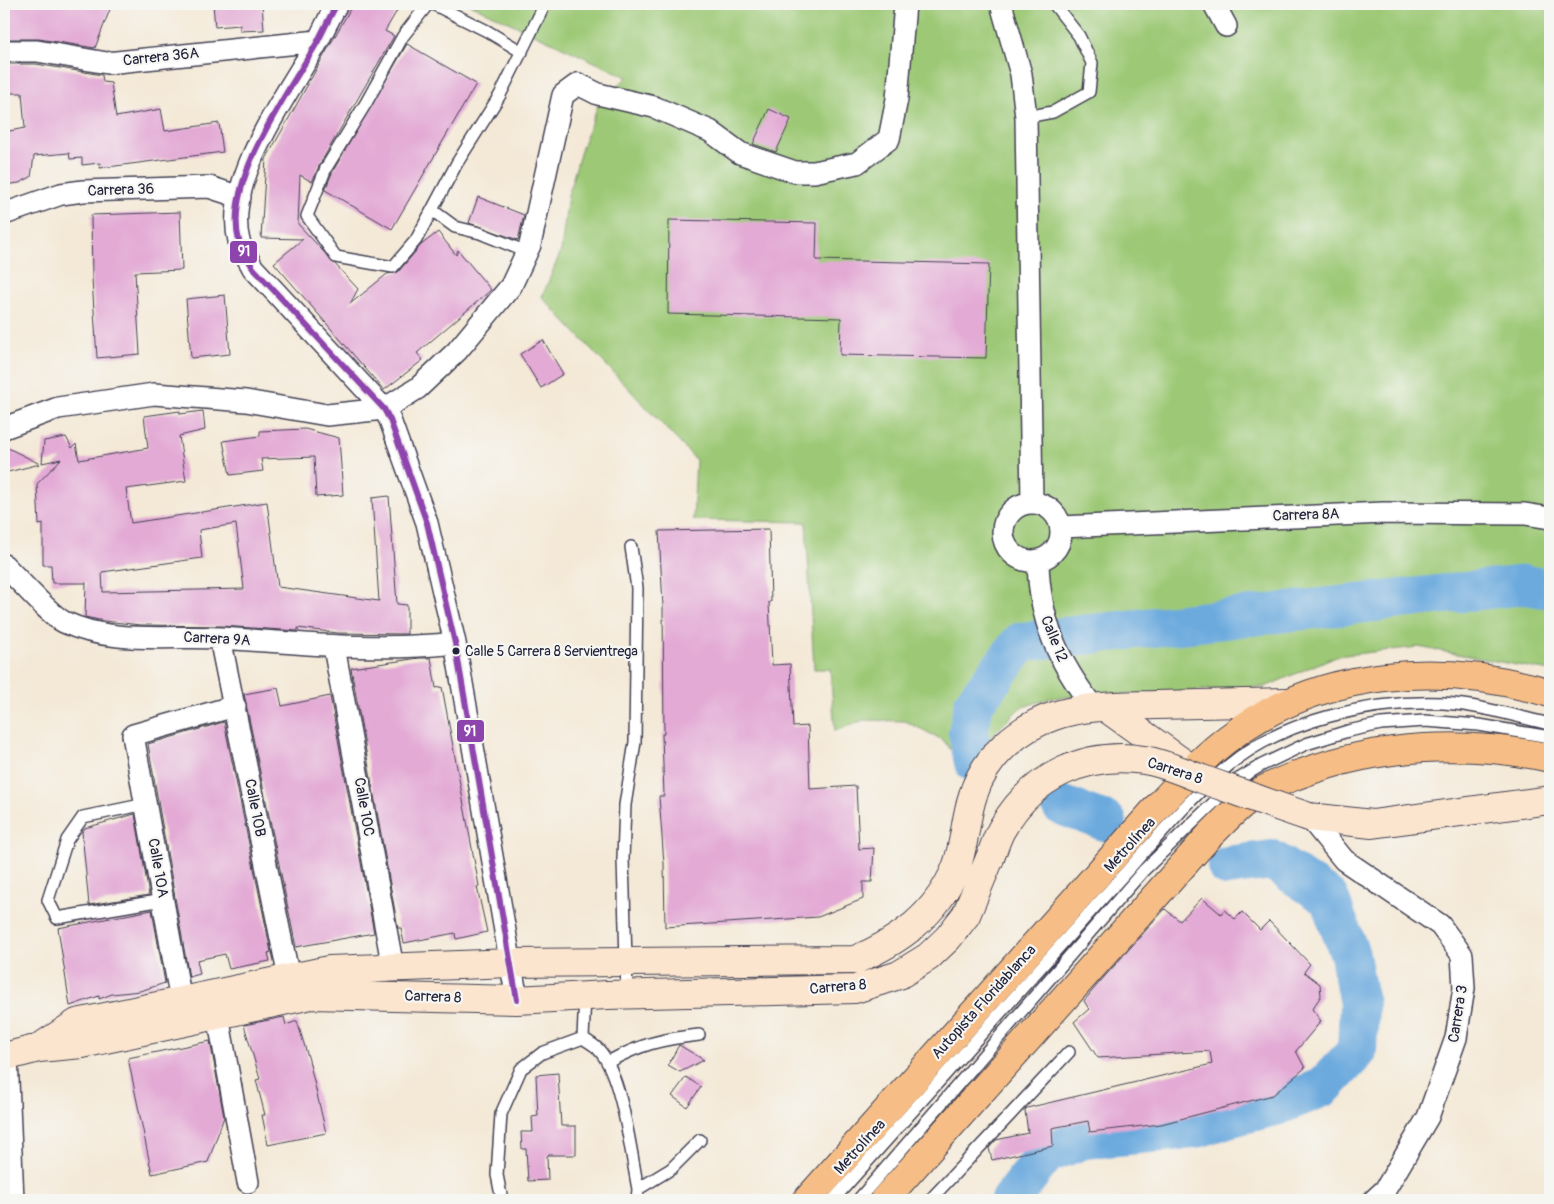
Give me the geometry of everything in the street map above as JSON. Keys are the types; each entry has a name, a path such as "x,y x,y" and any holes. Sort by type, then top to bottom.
{"highway":[{"name":"Autopista Floridablanca","path":"807,1200 1125,859 1169,809 1193,770 1232,736 1289,702 1330,687 1386,675 1444,674 1493,681 1550,693"},
{"path":"884,1200 1153,880 1200,830 1254,795 1314,769 1354,758 1394,750 1444,747 1518,751 1550,758"}],"main road":[{"name":"Carrera 8","path":"39,1048 77,1023 329,970 511,963 855,960 886,946 913,927 936,902 956,868 973,794 986,768 1004,745 1028,727 1055,715 1094,708 1289,702"},
{"name":"Carrera 8","path":"1094,708 1193,770"},
{"name":"Carrera 8","path":"5,1056 39,1048 82,1044 311,995 517,1000 585,996 855,989 899,975 928,957 948,938 966,915 1002,828 1016,807 1035,788 1066,769 1095,760 1116,758 1160,764 1309,817 1372,824 1550,800"},
{"path":"928,957 956,868"}],"street":[{"path":"337,4 318,41 268,124 248,166 237,218 240,241 253,268 384,409 390,420 427,523 454,642 517,1000"},
{"path":"4,428 58,408 154,394 246,401 327,415 384,409 418,388 457,351 510,286 527,252 563,94 578,84 598,94 654,107 710,132 740,152 795,172 814,172 857,164 889,139 897,99 905,4"},
{"path":"1001,4 1021,74 1026,117 1032,502"},
{"path":"1214,4 1226,26"},
{"name":"Carrera 36A","path":"4,51 37,51 107,62 318,41"},
{"name":"Carrera 36","path":"4,214 61,194 84,192 209,187 240,197"},
{"path":"1032,502 1051,509 1058,517 1061,527 1059,544 1054,552 1038,561 1024,560 1011,553 1005,545 1004,525 1014,509 1032,502"},
{"name":"Carrera 8A","path":"1061,527 1384,513 1525,514 1550,518"},
{"name":"Calle 12","path":"1038,561 1038,588 1044,616 1060,658 1072,680 1094,708"},
{"name":"Carrera 9A","path":"4,565 62,622 98,635 220,638 334,647 410,648 454,642"},
{"name":"Calle 10B","path":"220,638 290,978"},
{"name":"Calle 10C","path":"334,647 393,968"},
{"path":"1493,681 1550,678"},
{"name":"Calle 10A","path":"181,1001 133,735 235,706"},
{"name":"Carrera 3","path":"1309,817 1344,860 1440,925 1462,955 1464,988 1456,1038 1428,1117 1385,1190 1374,1200"},
{"path":"218,1016 248,1182"},
{"path":"5,1056 13,1200"}],"lane":[{"path":"428,4 403,36 366,103 326,168 307,216 336,257 393,267 416,240 457,163 500,95 545,4"},
{"path":"433,4 487,31 522,52"},
{"path":"1026,117 1053,112 1089,92 1092,63 1079,36 1054,4"},
{"path":"432,210 455,228 480,232 527,252"},
{"path":"626,995 623,859 625,805 635,742 637,588 631,547"},
{"name":"Metrolínea","path":"1169,809 1229,765 1269,740 1302,725 1338,714 1399,704 1444,703 1496,711 1550,724"},
{"path":"1200,830 1237,780 1262,765 1306,744 1348,731 1381,724 1425,721 1479,725 1550,737"},
{"path":"146,804 83,817 66,840 48,900 57,918 164,900"},
{"name":"Metrolínea","path":"834,1200 1125,859"},
{"name":"Metrolínea","path":"858,1200 1153,880"},
{"path":"583,1038 585,996"},
{"path":"608,1062 636,1047 663,1039 699,1035"},
{"path":"583,1038 599,1049 608,1062 618,1092 638,1194 672,1169 700,1140"},
{"path":"502,1200 497,1175 501,1114 522,1069 542,1053 583,1038"},
{"path":"932,1199 1069,1052"}],"green space":[{"path":"469,4 1550,4 1550,671 1418,647 1336,656 1265,687 1051,698 1020,708 994,734 968,770 943,740 905,721 864,720 835,731 830,669 814,669 806,522 693,520 696,460 542,297 561,251 568,195 582,147 598,105 627,77"}],"building":[{"path":"4,4 112,4 95,48 39,39 4,39"},
{"path":"213,4 262,4 264,30 240,31 240,25 215,27"},
{"path":"353,4 388,4 398,9 385,31 394,36 320,164 312,182 300,175 298,224 358,289 350,304 387,274 398,272 421,245 438,232 456,255 458,250 491,290 417,353 423,360 384,390 274,263 303,239 261,238 266,159"},
{"path":"407,44 476,84 392,229 325,190 333,171"},
{"path":"4,64 36,64 102,75 103,82 111,83 116,117 161,109 165,131 219,123 223,152 100,168 100,163 82,165 82,158 70,159 69,153 34,156 31,177 19,183 4,185 4,132 25,128 22,93 4,93"},
{"path":"769,109 791,119 776,152 753,144"},
{"path":"478,197 524,215 518,240 469,223"},
{"path":"180,212 182,270 135,272 140,354 97,358 92,279 91,215"},
{"path":"669,220 817,223 816,260 989,264 986,358 840,355 841,318 668,314"},
{"path":"225,295 230,354 191,358 186,299"},
{"path":"543,340 563,374 541,388 520,354"},
{"path":"180,411 180,414 203,411 205,430 179,436 186,481 126,489 131,523 267,502 278,587 379,601 372,498 389,496 397,604 407,605 407,634 338,633 298,628 298,631 221,626 141,625 85,617 86,583 52,583 51,565 43,565 43,524 39,525 37,484 61,459 42,463 44,441 66,437 72,448 76,444 79,460 148,448 144,416","holes":["236,524 244,589 103,592 102,572 202,558 199,530"]},
{"path":"305,429 339,438 343,495 316,497 314,457 261,459 263,471 230,475 223,441 260,436 260,431"},
{"path":"4,446 40,464 4,473"},
{"path":"769,529 771,602 769,602 772,665 790,664 793,727 808,726 810,789 856,786 859,849 874,848 872,882 863,882 863,899 818,917 665,927 664,864 659,796 664,796 662,734 664,734 663,606 659,531"},
{"path":"431,658 436,688 442,687 479,886 477,887 487,932 456,939 455,933 404,943 401,928 398,928 351,668"},
{"path":"278,688 282,706 330,696 374,933 296,947 244,694"},
{"path":"224,722 271,952 268,953 270,961 229,969 225,954 197,960 200,974 189,977 148,744"},
{"path":"135,814 149,895 89,905 82,832 85,828"},
{"path":"1202,898 1221,914 1224,910 1235,919 1242,912 1260,930 1269,921 1310,964 1304,972 1320,984 1321,996 1312,1009 1321,1021 1296,1051 1305,1068 1273,1095 1161,1124 1090,1132 1088,1121 1052,1128 1053,1146 992,1160 989,1148 996,1140 1028,1133 1025,1110 1027,1108 1212,1064 1210,1051 1098,1058 1074,1022 1089,1009 1084,1001 1165,909 1180,921"},
{"path":"152,910 165,983 140,991 112,994 99,999 99,996 70,1006 58,928"},
{"path":"284,1017 286,1025 297,1021 309,1060 326,1133 268,1145 262,1115 265,1115 256,1080 260,1079 244,1025"},
{"path":"210,1041 224,1117 208,1162 152,1174 128,1058"},
{"path":"679,1045 704,1060 680,1072 668,1065"},
{"path":"558,1073 561,1126 576,1126 576,1155 547,1156 548,1180 528,1181 526,1149 522,1149 521,1132 533,1132 532,1117 538,1116 536,1075"},
{"path":"686,1077 701,1087 687,1107 672,1096"}],"waterway":[{"path":"974,762 968,732 974,703 1021,642 1525,585 1550,589"},
{"path":"1061,805 1107,822"},
{"path":"1010,1200 1046,1154 1084,1139 1194,1129 1279,1105 1323,1087 1357,1051 1359,1004 1350,955 1329,898 1272,860 1227,866"}],"transit line":[{"name":"91","path":"337,4 318,41 276,111 249,164 241,191 237,217 239,241 253,268 384,409 390,420 427,523 455,643 517,1000"}],"place":[{"name":"Calle 5 Carrera 8 Servientrega","path":"456,651"}]}
